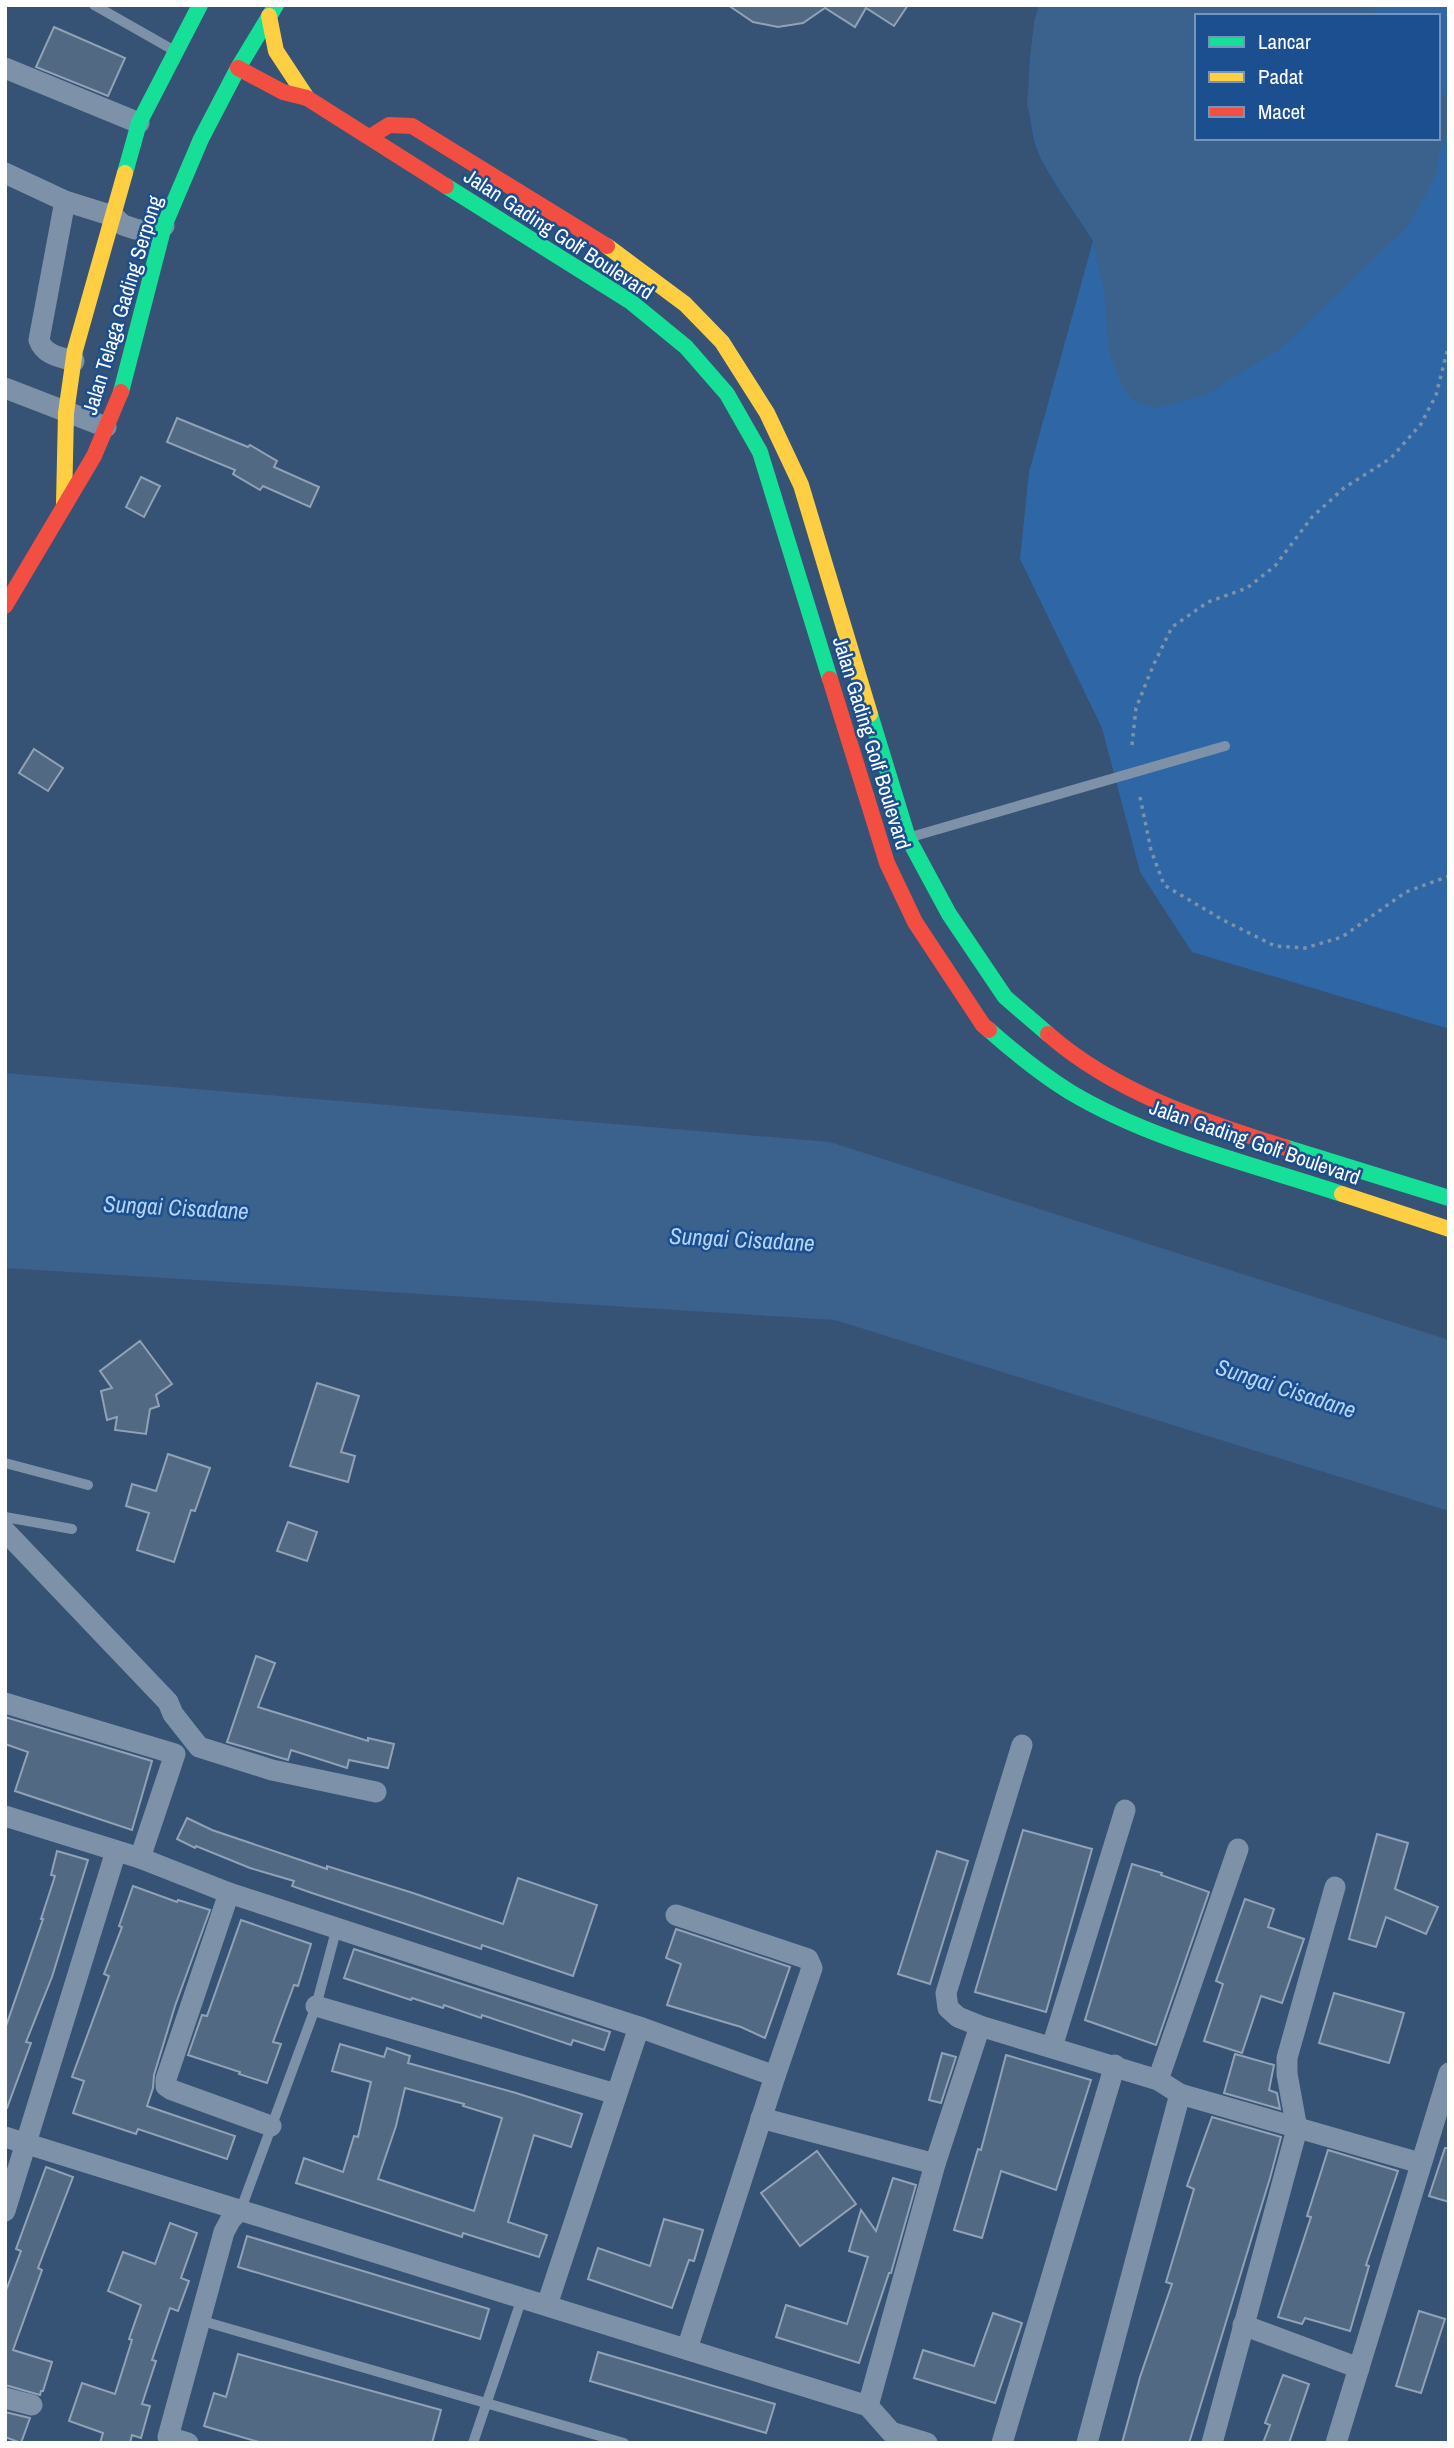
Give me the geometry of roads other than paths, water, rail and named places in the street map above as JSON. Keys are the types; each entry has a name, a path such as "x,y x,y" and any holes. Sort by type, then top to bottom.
{"main road":[{"name":"Jalan Telaga Gading Serpong","path":"64,505 66,413 74,361 113,216 139,123 200,5"},
{"name":"Jalan Telaga Gading Serpong","path":"5,606 94,456 120,397 164,226 201,139 238,68 273,11"},
{"name":"Jalan Gading Golf Boulevard","path":"273,11 271,39 278,59 307,98"},
{"name":"Jalan Gading Golf Boulevard","path":"238,68 283,92 307,98 631,302 686,347 727,394 760,452 887,863 915,922 983,1025 1027,1063 1071,1092 1116,1116 1159,1134 1449,1229"},
{"name":"Jalan Gading Golf Boulevard","path":"370,137 386,124 395,122 412,125 622,255 685,304 722,342 767,413 801,485 908,838 949,914 1005,997 1072,1055 1138,1091 1215,1125 1449,1198"}],"street":[{"path":"5,68 139,123"},
{"path":"5,173 65,201 113,216 123,225 135,229 146,231 164,226"},
{"path":"65,201 39,340 41,347 48,353 74,361"},
{"path":"5,388 106,427"},
{"path":"5,1531 168,1702 173,1714 199,1747 272,1770 376,1792"},
{"path":"5,1703 175,1754 140,1858"},
{"path":"1022,1745 946,1993 948,2008 958,2017 979,2026 1115,2065 1158,2080 1180,2094 1420,2164"},
{"path":"1052,2047 1125,1810"},
{"path":"5,1816 140,1858 229,1893 639,2027 775,2076"},
{"path":"1158,2080 1238,1849"},
{"path":"5,2211 116,1851"},
{"path":"1212,2443 1297,2129 1287,2074 1287,2058 1335,1887"},
{"path":"229,1893 166,2079 166,2086 271,2126"},
{"path":"676,1915 808,1959 812,1968 687,2349"},
{"path":"316,2006 616,2094"},
{"path":"868,2406 935,2164 979,2026"},
{"path":"547,2305 639,2027"},
{"path":"1002,2443 1115,2065"},
{"path":"1336,2443 1447,2083"},
{"path":"1087,2443 1180,2094"},
{"path":"761,2118 935,2164"},
{"path":"5,2137 868,2406 889,2437 927,2443"},
{"path":"188,2443 168,2437 224,2232 241,2209"},
{"path":"1243,2325 1359,2368"},
{"path":"5,2398 32,2405"}],"lane":[{"path":"94,5 175,51"},
{"path":"908,838 1225,746"},
{"path":"5,1463 88,1485"},
{"path":"5,1517 72,1529"},
{"path":"241,2209 316,2006 337,1927"},
{"path":"473,2443 522,2298"},
{"path":"200,2320 624,2443"}],"water":[{"path":"1039,5 1370,5 1377,14 1195,14 1195,140 1440,140 1440,90 1449,102 1449,128 1439,152 1436,175 1409,225 1282,347 1203,396 1155,408 1134,401 1123,388 1109,352 1104,291 1093,241 1040,157 1027,104 1034,22"},
{"name":"Sungai Cisadane","path":"5,1073 830,1142 1449,1340 1449,1511 835,1320 5,1268"}]}
